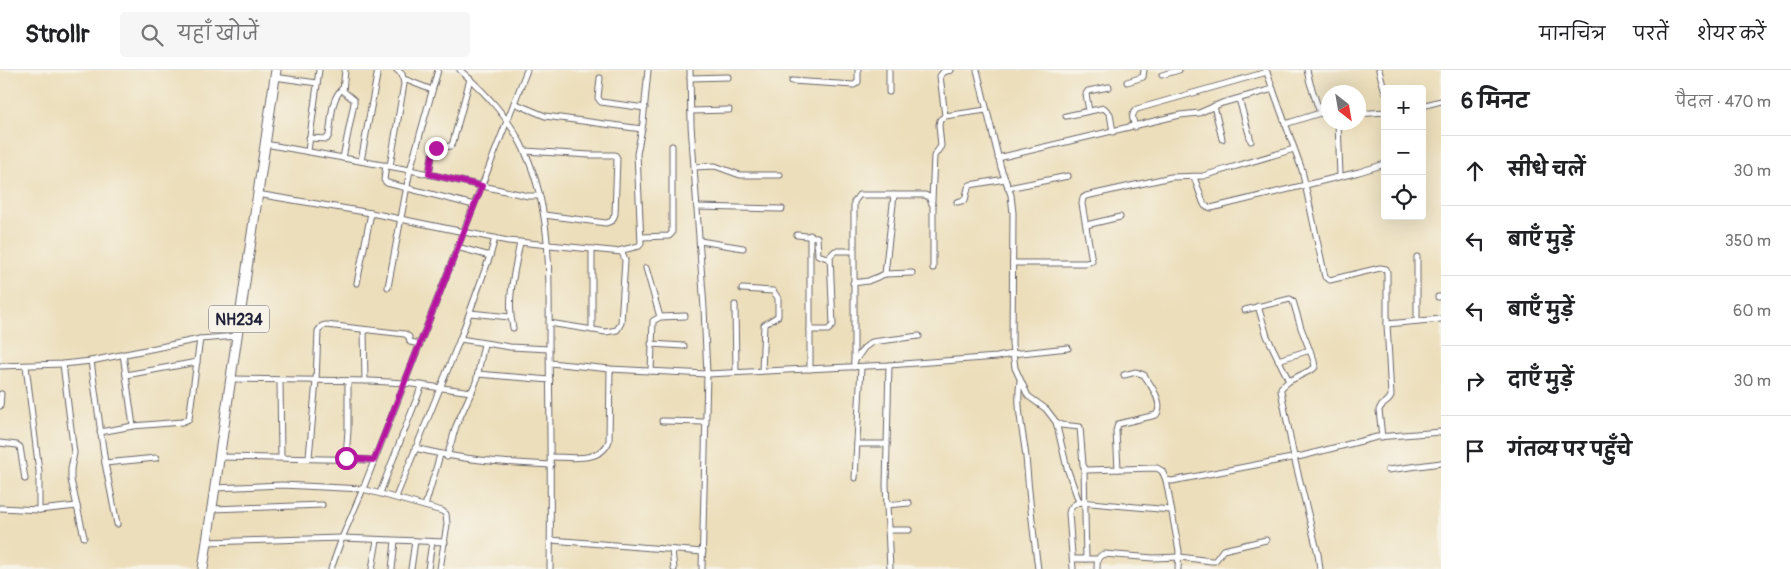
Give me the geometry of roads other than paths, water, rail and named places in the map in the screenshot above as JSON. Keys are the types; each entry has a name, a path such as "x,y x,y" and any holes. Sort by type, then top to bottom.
{"highway":[{"name":"NH234","path":"203,569 275,73"}],"street":[{"path":"308,150 319,70"},
{"path":"343,158 354,103 351,97 345,94 343,88 345,70"},
{"path":"361,161 378,70"},
{"path":"397,70 404,79 388,166 384,177 385,182 474,205"},
{"path":"388,287 410,170 438,70"},
{"path":"460,70 497,106 507,119 532,167 544,215 550,286 552,457 550,569"},
{"path":"331,569 527,70"},
{"path":"617,251 641,245 637,154 645,108 648,70"},
{"path":"690,70 707,374 702,569"},
{"path":"792,81 854,85 858,82 858,70"},
{"path":"889,70 889,92"},
{"path":"945,116 940,76 943,72 951,70"},
{"path":"977,70 1013,213 1012,354 1015,368 1031,399 1046,409 1056,422 1061,425 1080,427 1086,503 1086,559"},
{"path":"1128,82 1143,77 1144,70"},
{"path":"1162,75 1179,70"},
{"path":"1285,124 1320,113 1310,84 1308,70"},
{"path":"1379,70 1383,85"},
{"path":"1135,127 1132,116 1137,109 1266,71 1306,185 1325,277 1330,280 1380,268 1386,269 1391,396 1388,401 1380,406 1379,410 1382,436"},
{"path":"275,73 317,83"},
{"path":"690,78 728,77"},
{"path":"600,78 598,98 601,102 645,108"},
{"path":"404,79 432,90"},
{"path":"429,174 432,156 436,148 451,146 453,142 470,79"},
{"path":"1089,111 1086,94 1088,91 1109,86"},
{"path":"309,138 327,139 334,100 343,88"},
{"path":"998,158 1180,115 1199,113 1214,106 1273,89"},
{"path":"1239,98 1251,141"},
{"path":"1426,105 1441,101"},
{"path":"514,103 545,116 642,129"},
{"path":"1214,106 1222,140"},
{"path":"1066,116 1100,108 1107,110 1110,114 1113,132"},
{"path":"691,111 730,110"},
{"path":"933,268 932,202 934,156 941,149 940,120 945,116 986,110"},
{"path":"1366,113 1381,112"},
{"path":"1338,130 1340,176"},
{"path":"264,144 308,150 528,196 539,196"},
{"path":"641,237 668,236 672,233 672,146"},
{"path":"1013,263 1090,263 1092,258 1082,201 1086,196 1171,177 1194,177 1244,165 1294,149"},
{"path":"525,151 590,156 611,154 617,158 615,214 612,221 606,223 544,215"},
{"path":"1194,177 1203,202 1208,208 1381,165"},
{"path":"694,167 715,166 740,176 780,175"},
{"path":"1008,188 1068,176"},
{"path":"957,202 965,200 970,185 1005,179"},
{"path":"257,194 371,213 520,242 622,252 625,260 621,323 617,330 612,332 592,330 549,323"},
{"path":"854,365 854,202 856,198 862,195 925,195 932,202"},
{"path":"886,274 894,195"},
{"path":"697,207 782,209"},
{"path":"357,283 371,213"},
{"path":"1086,225 1120,217"},
{"path":"797,235 817,237 818,255 830,259"},
{"path":"810,235 810,369"},
{"path":"396,497 470,313 495,238"},
{"path":"700,241 743,248"},
{"path":"513,328 510,317 510,292 520,242"},
{"path":"457,247 490,256"},
{"path":"592,249 592,330"},
{"path":"810,330 828,330 833,325 830,259 835,251 853,251"},
{"path":"1416,257 1417,321"},
{"path":"646,268 660,317"},
{"path":"853,284 868,282 886,274 912,273"},
{"path":"742,289 773,291 778,298 778,316 764,324 762,372"},
{"path":"1245,310 1290,299 1293,301 1315,367 1289,381 1282,388 1282,391 1294,458 1320,561 1320,569"},
{"path":"735,305 736,372"},
{"path":"1258,306 1267,336 1289,381"},
{"path":"470,313 510,317"},
{"path":"651,371 653,321 660,317 685,316"},
{"path":"1387,324 1441,319"},
{"path":"310,457 318,331 320,328 326,326 405,334 409,336 410,342 420,344"},
{"path":"364,330 366,381"},
{"path":"0,366 90,361 200,339 237,336"},
{"path":"854,365 864,348 872,342 919,336"},
{"path":"100,432 134,426 182,422 189,419 200,339"},
{"path":"460,339 484,344 550,349"},
{"path":"446,457 456,426 472,392 484,344"},
{"path":"651,344 684,346"},
{"path":"550,363 610,369 707,374 854,365 861,367 889,365 997,357 1068,348"},
{"path":"1278,360 1310,350"},
{"path":"123,354 134,426"},
{"path":"90,361 105,463 117,524"},
{"path":"126,375 197,362"},
{"path":"63,364 74,453 71,480 84,537"},
{"path":"889,365 886,444 890,569"},
{"path":"26,366 39,471 39,510"},
{"path":"855,478 861,367"},
{"path":"552,457 594,456 606,448 609,441 610,369"},
{"path":"1118,469 1116,431 1118,424 1156,415 1160,407 1144,375 1136,372 1124,375"},
{"path":"478,374 550,380"},
{"path":"231,379 405,383 472,392"},
{"path":"1020,380 1018,405 1026,458 1031,520 1038,569"},
{"path":"280,381 281,457"},
{"path":"346,458 348,381"},
{"path":"380,493 422,385"},
{"path":"0,406 1,394"},
{"path":"662,421 706,422"},
{"path":"1056,422 1067,468 1079,502"},
{"path":"1166,480 1172,481 1294,458 1382,436 1441,432"},
{"path":"0,443 20,447 25,479"},
{"path":"857,444 886,444"},
{"path":"415,448 446,457 483,462 552,465"},
{"path":"425,506 440,455"},
{"path":"219,457 310,457 374,460"},
{"path":"105,463 156,458"},
{"path":"1388,470 1441,463"},
{"path":"1084,469 1088,471 1157,468 1162,471 1166,480 1180,558 1178,569"},
{"path":"215,488 282,486 363,488 425,506 446,514 448,524 440,569"},
{"path":"1073,569 1069,513 1070,508 1079,502 1171,510"},
{"path":"887,505 909,503"},
{"path":"212,508 322,505"},
{"path":"0,508 39,510 77,506"},
{"path":"888,530 908,530"},
{"path":"207,542 342,538 444,542"},
{"path":"372,569 377,540"},
{"path":"551,540 703,552"},
{"path":"1097,569 1097,559 1100,555 1104,554 1215,561 1223,550 1266,540"},
{"path":"392,569 395,541"},
{"path":"411,569 415,541"},
{"path":"428,569 432,542"},
{"path":"672,550 674,569"},
{"path":"1073,559 1097,559"}]}
